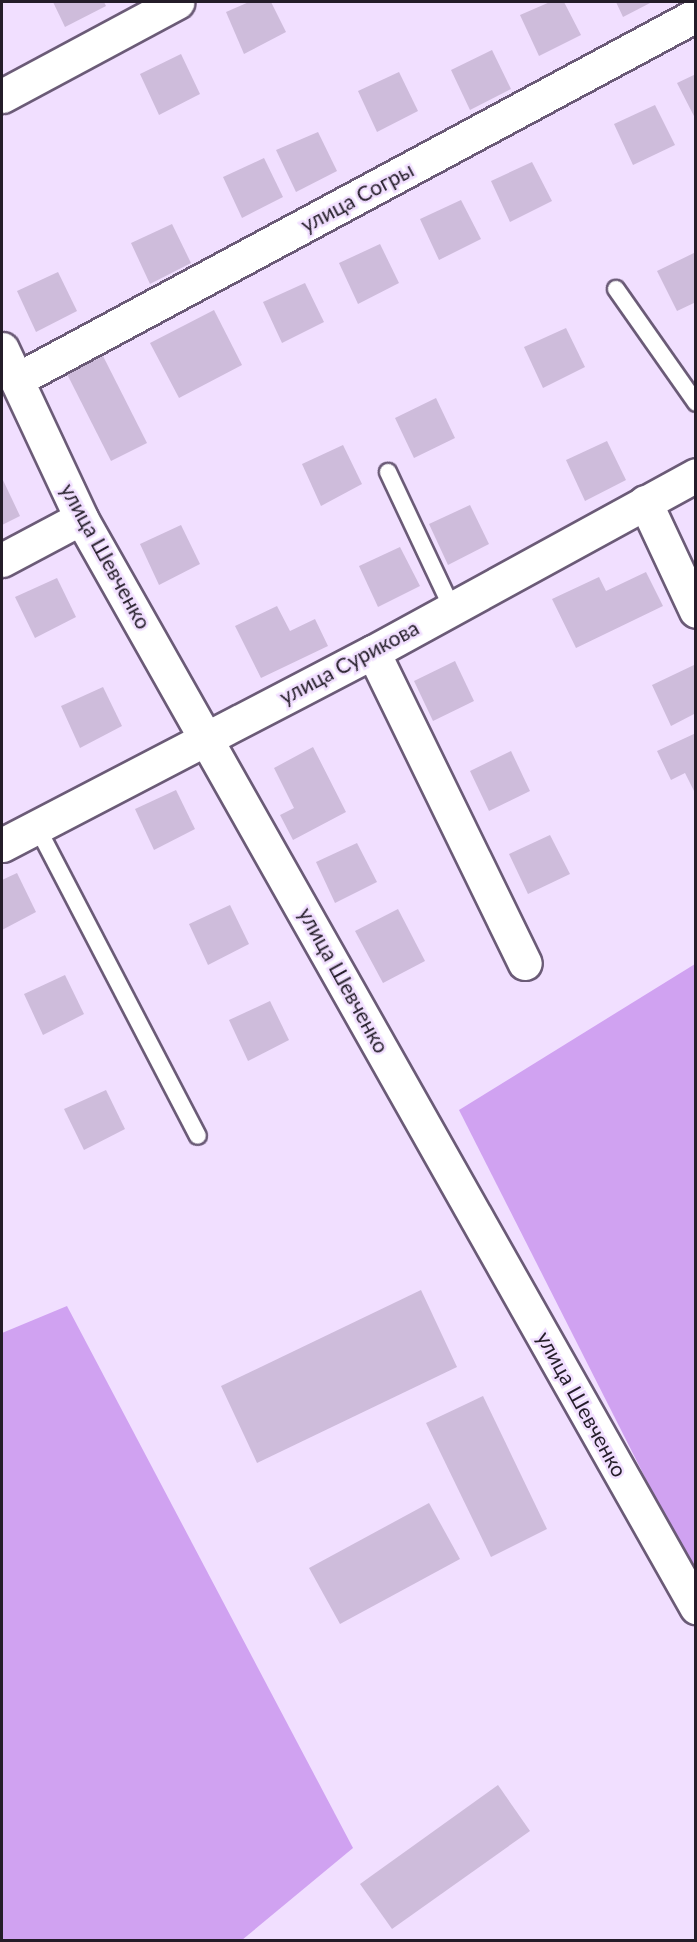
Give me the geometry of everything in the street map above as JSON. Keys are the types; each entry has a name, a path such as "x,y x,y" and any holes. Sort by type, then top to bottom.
{"street":[{"path":"2,96 177,2"},
{"name":"улица Согры","path":"18,379 696,15"},
{"name":"улица Шевченко","path":"2,348 81,518 207,736 696,1607"},
{"name":"улица Сурикова","path":"2,845 207,736 373,652 451,606 696,474"},
{"path":"645,502 696,611"},
{"path":"2,560 81,518"},
{"path":"373,652 525,963"}],"lane":[{"path":"616,289 696,403"},
{"path":"388,472 451,606"},
{"path":"37,827 198,1136"}],"shaded area":[{"path":"695,964 695,1576 459,1110"},
{"path":"67,1306 353,1848 242,1940 2,1940 2,1333"}],"building":[{"path":"53,2 104,2 106,6 65,27"},
{"path":"249,2 271,2 286,32 244,54 226,12"},
{"path":"550,2 564,2 581,35 539,56 520,15"},
{"path":"616,2 652,2 623,17"},
{"path":"492,50 511,89 470,110 451,70"},
{"path":"181,54 200,94 159,115 140,74"},
{"path":"399,72 418,111 377,132 358,91"},
{"path":"696,74 696,120 677,83"},
{"path":"655,105 675,145 633,165 614,124"},
{"path":"318,132 337,171 296,192 276,150"},
{"path":"264,158 283,197 242,218 223,177"},
{"path":"532,162 552,201 510,222 491,181"},
{"path":"461,200 481,239 439,260 420,219"},
{"path":"172,224 191,263 150,284 131,243"},
{"path":"380,244 399,283 358,304 339,263"},
{"path":"696,252 696,302 677,311 657,271"},
{"path":"58,272 77,311 36,332 17,291"},
{"path":"305,283 324,322 282,343 263,302"},
{"path":"214,310 242,365 179,398 150,343"},
{"path":"566,328 585,367 543,388 524,347"},
{"path":"103,356 147,443 111,461 67,374"},
{"path":"436,398 455,438 414,458 395,418"},
{"path":"607,441 626,480 585,501 566,460"},
{"path":"343,445 362,484 321,506 302,464"},
{"path":"2,478 20,516 2,525"},
{"path":"470,505 489,544 448,565 429,524"},
{"path":"181,525 200,564 159,585 140,544"},
{"path":"400,547 420,586 378,607 359,566"},
{"path":"646,572 663,606 576,648 552,599 599,577 606,591"},
{"path":"57,578 76,617 35,638 15,597"},
{"path":"277,606 290,631 315,619 328,646 261,678 235,626"},
{"path":"455,661 474,701 433,721 414,681"},
{"path":"694,665 696,713 671,726 652,685"},
{"path":"103,687 122,726 80,748 61,706"},
{"path":"696,733 696,795 685,773 671,780 657,751"},
{"path":"313,747 346,812 293,840 280,815 294,808 274,768"},
{"path":"511,751 530,791 489,811 470,771"},
{"path":"176,790 195,829 154,850 135,809"},
{"path":"550,835 570,874 528,894 509,854"},
{"path":"357,843 377,882 335,903 316,862"},
{"path":"17,873 36,912 2,930 2,880"},
{"path":"230,905 249,944 208,965 189,924"},
{"path":"398,909 425,961 383,983 355,931"},
{"path":"65,975 84,1014 43,1035 24,994"},
{"path":"270,1001 289,1040 248,1061 229,1020"},
{"path":"106,1090 125,1129 84,1150 64,1109"},
{"path":"421,1290 457,1367 257,1463 221,1386"},
{"path":"483,1396 547,1529 491,1557 426,1423"},
{"path":"429,1503 460,1559 340,1624 309,1568"},
{"path":"498,1785 530,1831 392,1929 360,1884"}]}
